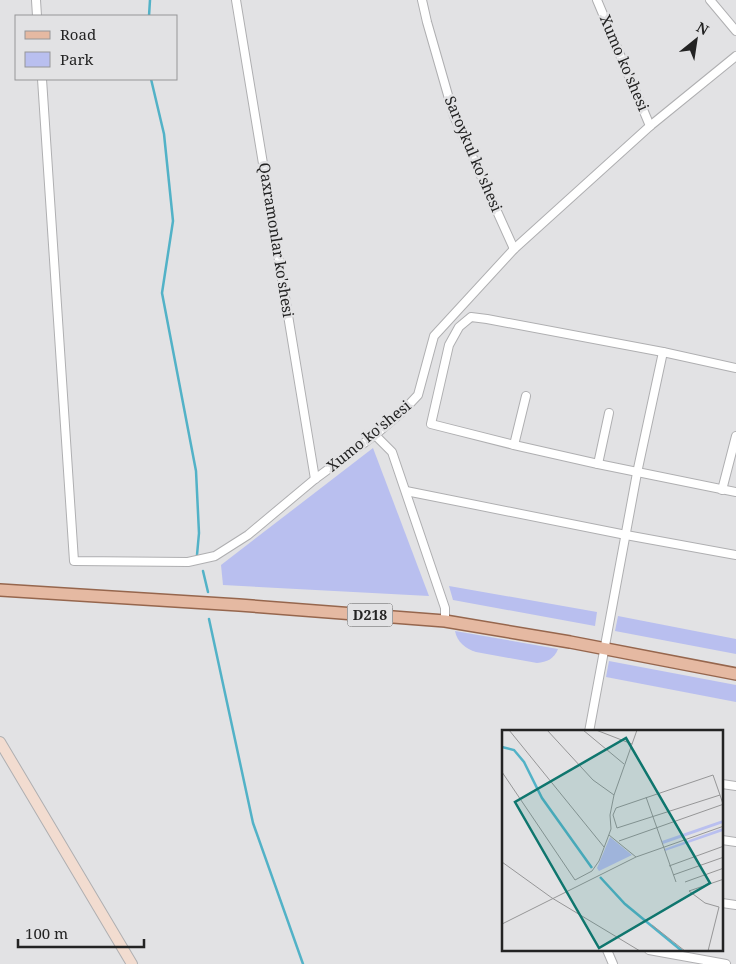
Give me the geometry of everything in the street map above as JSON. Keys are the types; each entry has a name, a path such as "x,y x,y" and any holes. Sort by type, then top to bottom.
{"main road":[{"name":"D218","path":"0,590 232,604 445,621 570,642 736,674"}],"street":[{"path":"36,0 37,15"},
{"name":"Qaxramonlar ko'shesi","path":"236,0 315,479"},
{"name":"Saroykul ko'shesi","path":"422,0 454,116 514,249"},
{"name":"Xumo ko'shesi","path":"597,0 650,126"},
{"path":"710,0 736,31"},
{"name":"Xumo ko'shesi","path":"42,80 74,562 188,562 214,556 248,535 315,479 375,435 402,412 418,395 434,336 514,249 650,126 736,56"},
{"path":"736,368 663,352 472,317 460,327 449,346 431,424 598,464 736,492"},
{"path":"589,730 637,472 663,352"},
{"path":"514,445 526,396"},
{"path":"598,464 609,413"},
{"path":"375,435 392,452 445,608 445,621"},
{"path":"722,490 736,436"},
{"path":"406,491 736,555"},
{"path":"0,742 132,964"},
{"path":"608,952 614,964"},
{"path":"660,952 726,964"}],"green space":[{"path":"373,448 429,596 223,585 221,565"},
{"path":"449,586 597,612 595,626 453,600"},
{"path":"618,616 736,639 736,654 615,631"},
{"path":"455,631 558,649 550,659 537,663 472,651 460,642"},
{"path":"609,661 736,685 736,702 606,677"}],"waterway":[{"path":"149,15 150,0"},
{"path":"151,80 164,134 173,221 162,293 196,471 199,533 197,555"},
{"path":"203,571 208,592"},
{"path":"209,619 253,823 303,964"}]}
